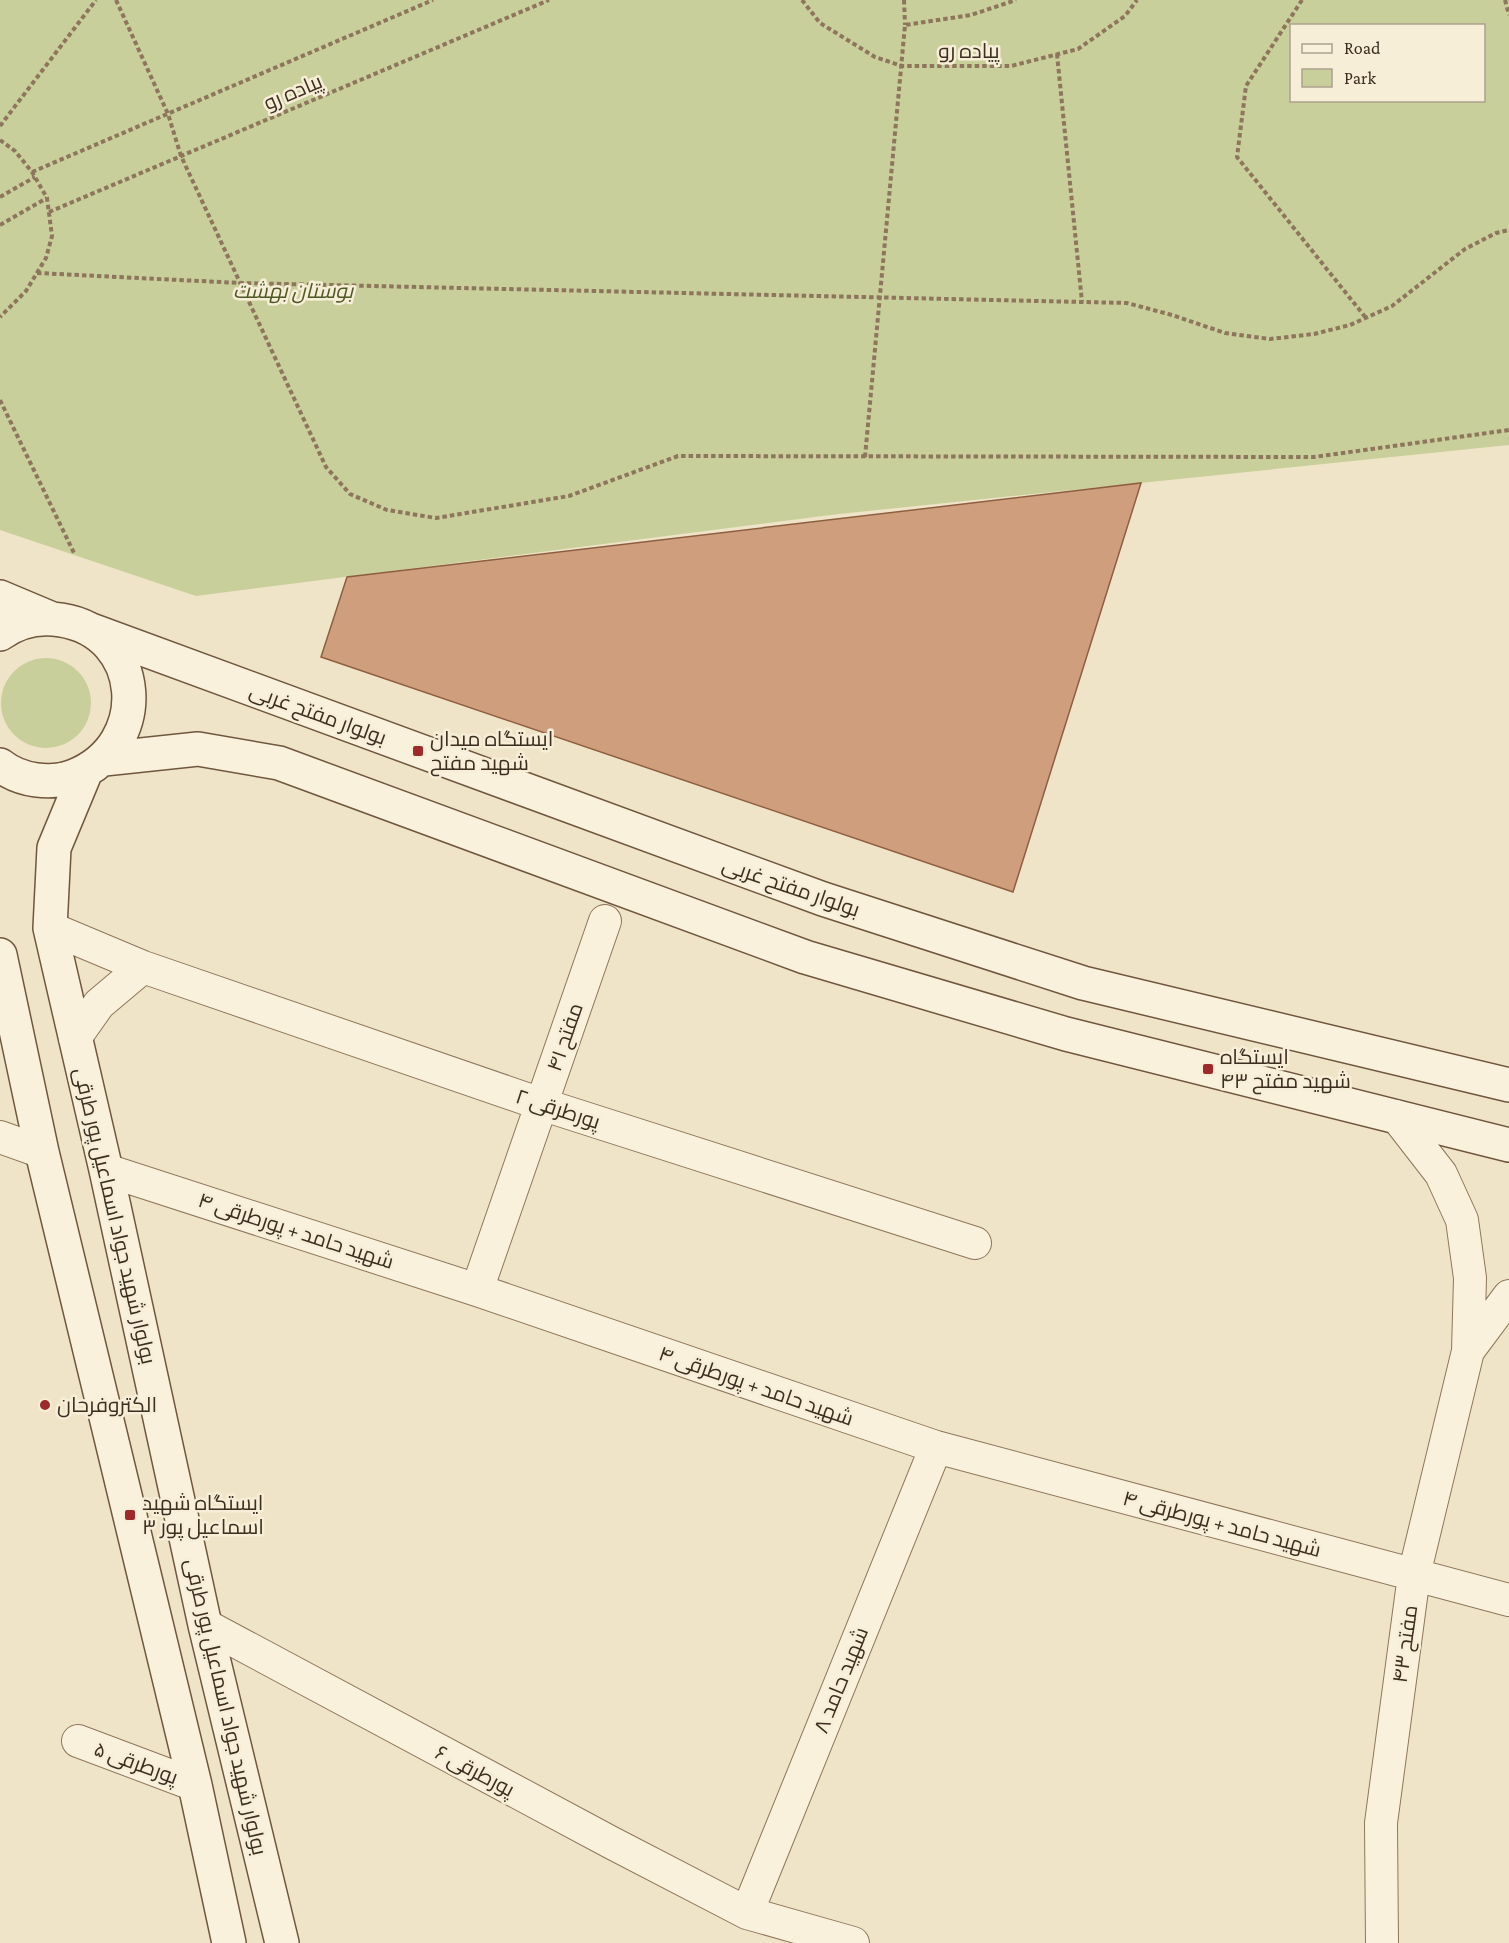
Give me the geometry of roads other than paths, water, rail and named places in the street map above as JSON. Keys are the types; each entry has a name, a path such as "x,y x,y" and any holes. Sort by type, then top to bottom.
{"main road":[{"path":"0,597 50,618"},
{"path":"0,634 29,620 50,618"},
{"name":"بولوار مفتح غربی","path":"50,618 72,621 91,630 823,899 1083,983 1509,1085"},
{"name":"بولوار شهید جواد اسماعیل پور طرقی","path":"91,630 108,644 120,661 128,681 130,702 126,723 117,743 95,765 54,848 50,928 106,1170 205,1625 282,1943"},
{"path":"0,765 24,777 45,781 66,779 95,765 198,749 279,763 805,957 1066,1034 1509,1145"},
{"path":"0,956 42,1152 195,1785 229,1943"}],"street":[{"name":"مفتح ۴۱","path":"477,1290 605,921"},
{"name":"پورطرقی ۲","path":"50,928 143,967 541,1104 975,1243"},
{"path":"75,1038 99,1004 143,967"},
{"path":"1396,1116 1441,1174 1462,1220 1470,1278 1468,1351"},
{"path":"0,1137 42,1152"},
{"name":"شهید حامد + پورطرقی ۴","path":"106,1170 477,1290 936,1447 1509,1600"},
{"path":"1468,1351 1509,1296"},
{"name":"مفتح ۴۳","path":"1382,1943 1382,1823 1414,1575 1468,1351"},
{"name":"شهید حامد ۸","path":"747,1913 936,1447"},
{"name":"پورطرقی ۶","path":"205,1625 591,1833 747,1913 853,1943"},
{"name":"پورطرقی ۵","path":"78,1741 195,1785"}],"place":[{"name":"ایستگاه میدان شهید مفتح","path":"418,751"},
{"name":"ایستگاه شهید مفتح ۴۳","path":"1208,1069"},
{"name":"الکتروفرحان","path":"45,1405"},
{"name":"ایستگاه شهید اسماعیل پور ۳","path":"130,1515"}],"park label":[{"name":"بوستان بهشت","path":"293,291"}]}
